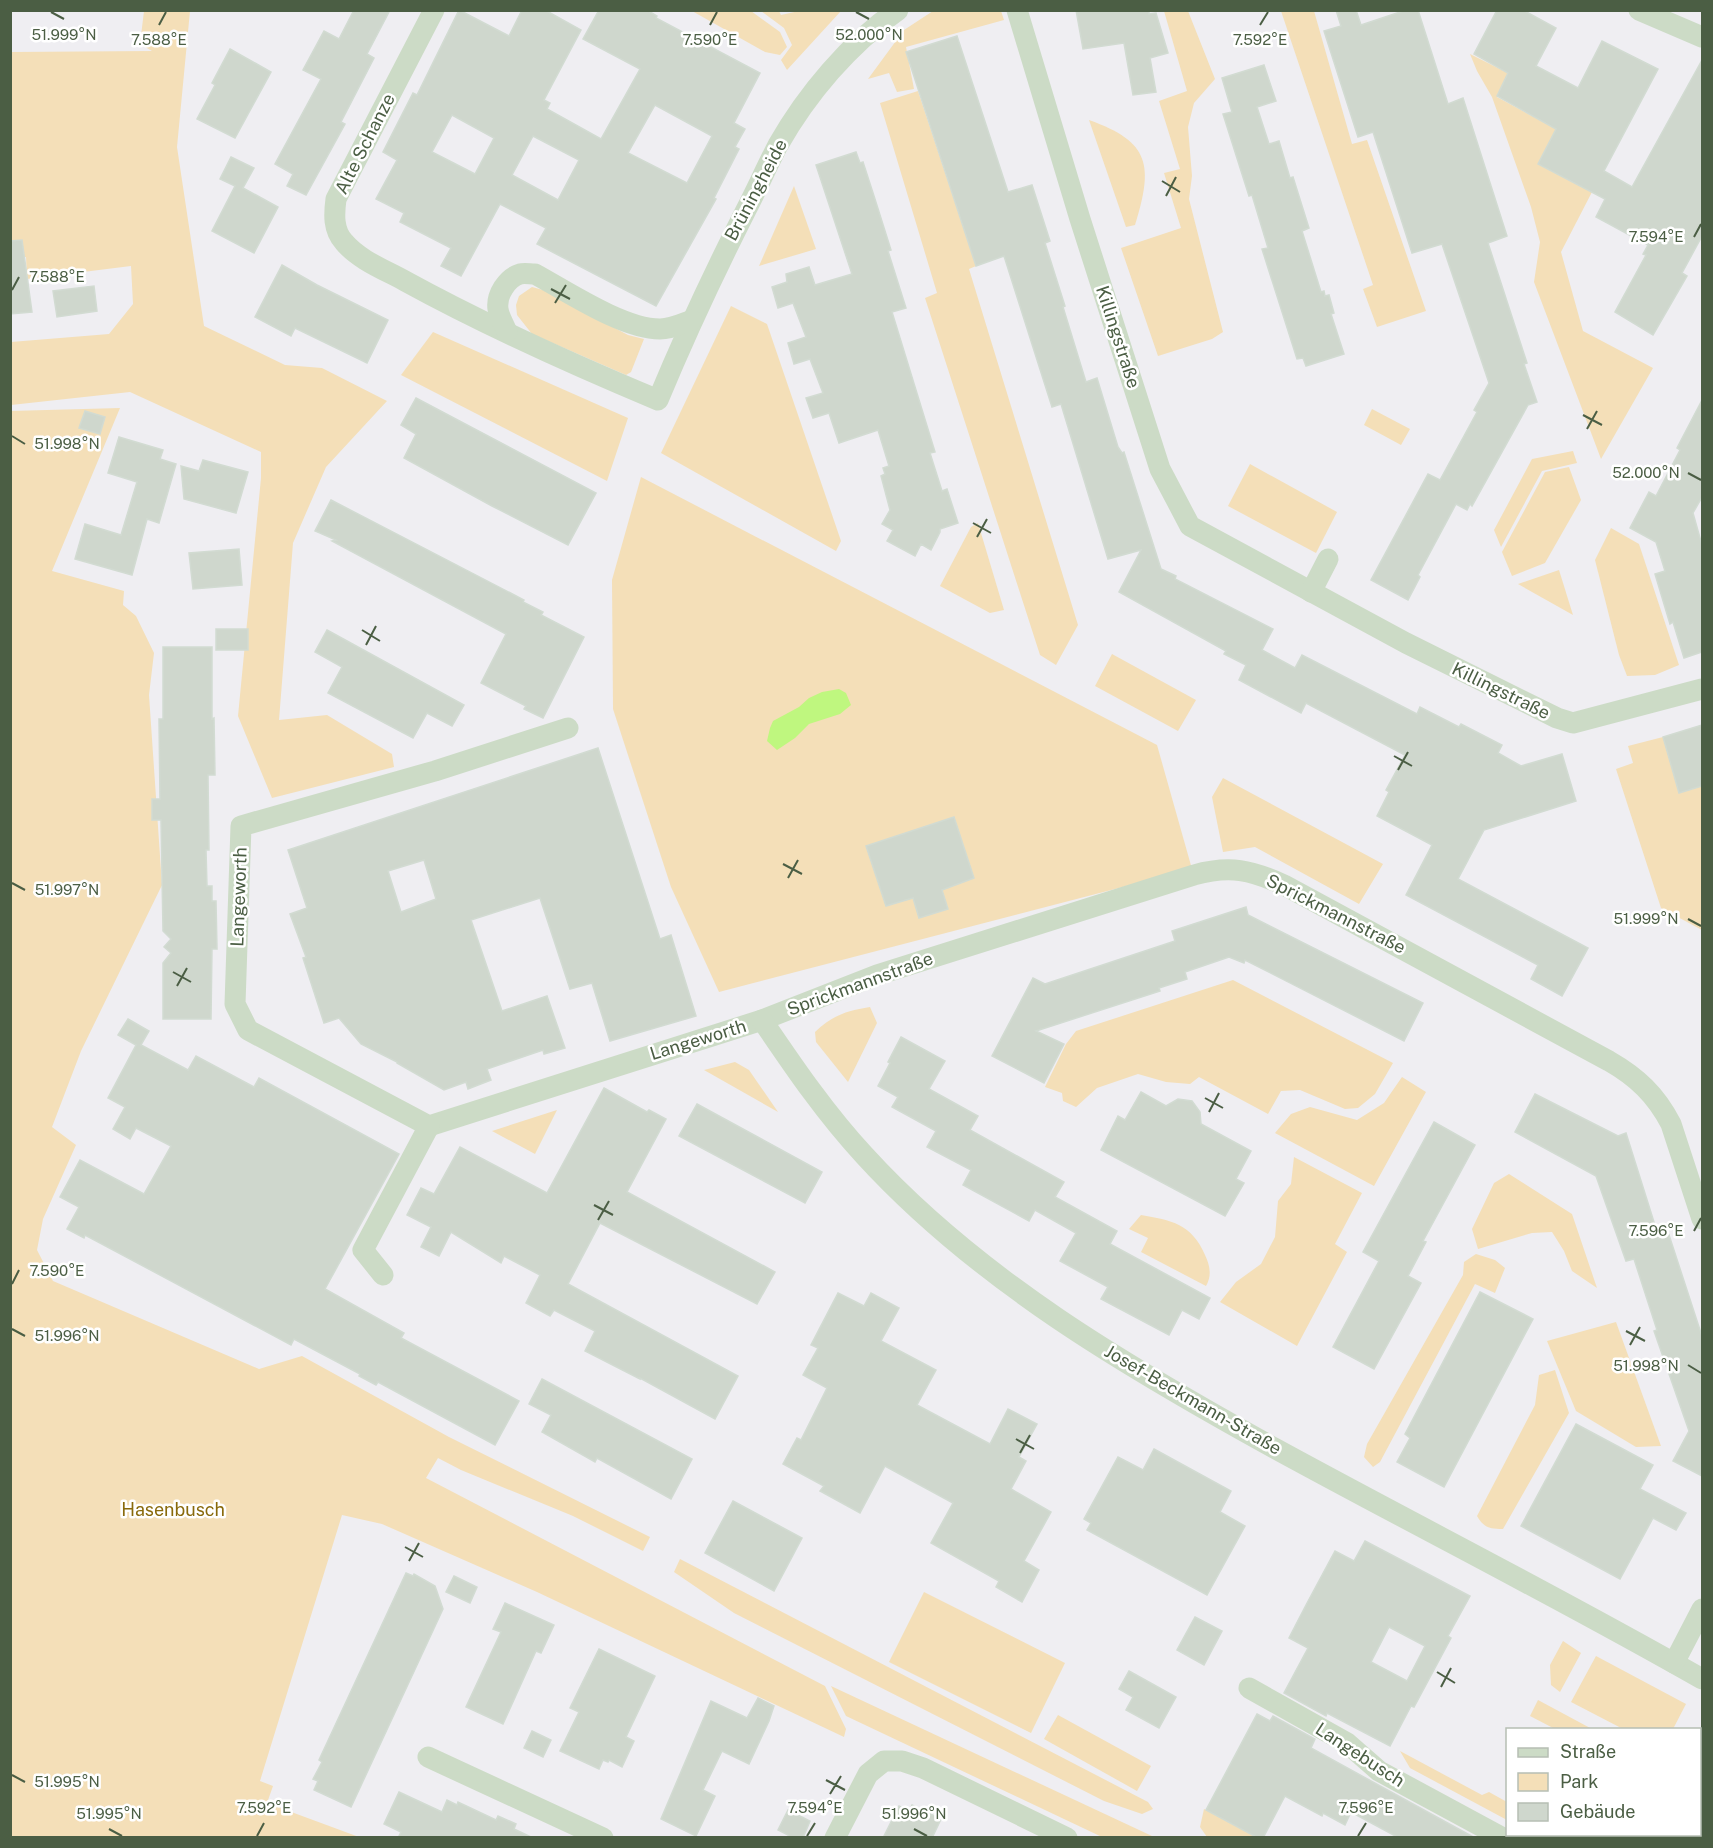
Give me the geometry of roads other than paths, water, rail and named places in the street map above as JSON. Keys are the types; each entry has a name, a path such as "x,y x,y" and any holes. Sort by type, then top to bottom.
{"street":[{"name":"Alte Schanze","path":"434,10 336,199 333,218 342,241 360,256 428,294 564,361 658,400"},
{"name":"Brüningheide","path":"658,400 712,276 785,136 814,93 845,56 898,10"},
{"name":"Killingstraße","path":"1017,10 1080,219 1160,469 1190,526 1311,592 1535,709 1557,718 1573,723 1626,711 1702,689"},
{"path":"1640,10 1702,38"},
{"path":"507,332 498,312 498,302 503,289 510,280 521,274 535,274 636,325 667,328 692,320"},
{"path":"1311,592 1328,559"},
{"name":"Langeworth","path":"568,728 435,771 241,826 236,1004 248,1029 429,1126 762,1020"},
{"name":"Sprickmannstraße","path":"762,1020 877,975 1194,875 1224,869 1252,872 1295,890 1610,1061 1633,1076 1651,1092 1671,1124 1702,1220"},
{"name":"Josef-Beckmann-Straße","path":"762,1020 806,1084 864,1156 945,1233 1026,1295 1173,1392 1702,1679"},
{"path":"383,1275 363,1250 429,1126"},
{"path":"1674,1663 1702,1609"},
{"name":"Langebusch","path":"1249,1688 1347,1743 1379,1771 1503,1838"},
{"path":"428,1757 603,1838"},
{"path":"835,1838 868,1774 884,1761 902,1761 923,1768 1067,1838"}],"park label":[{"name":"Hasenbusch","path":"173,1510"}]}
